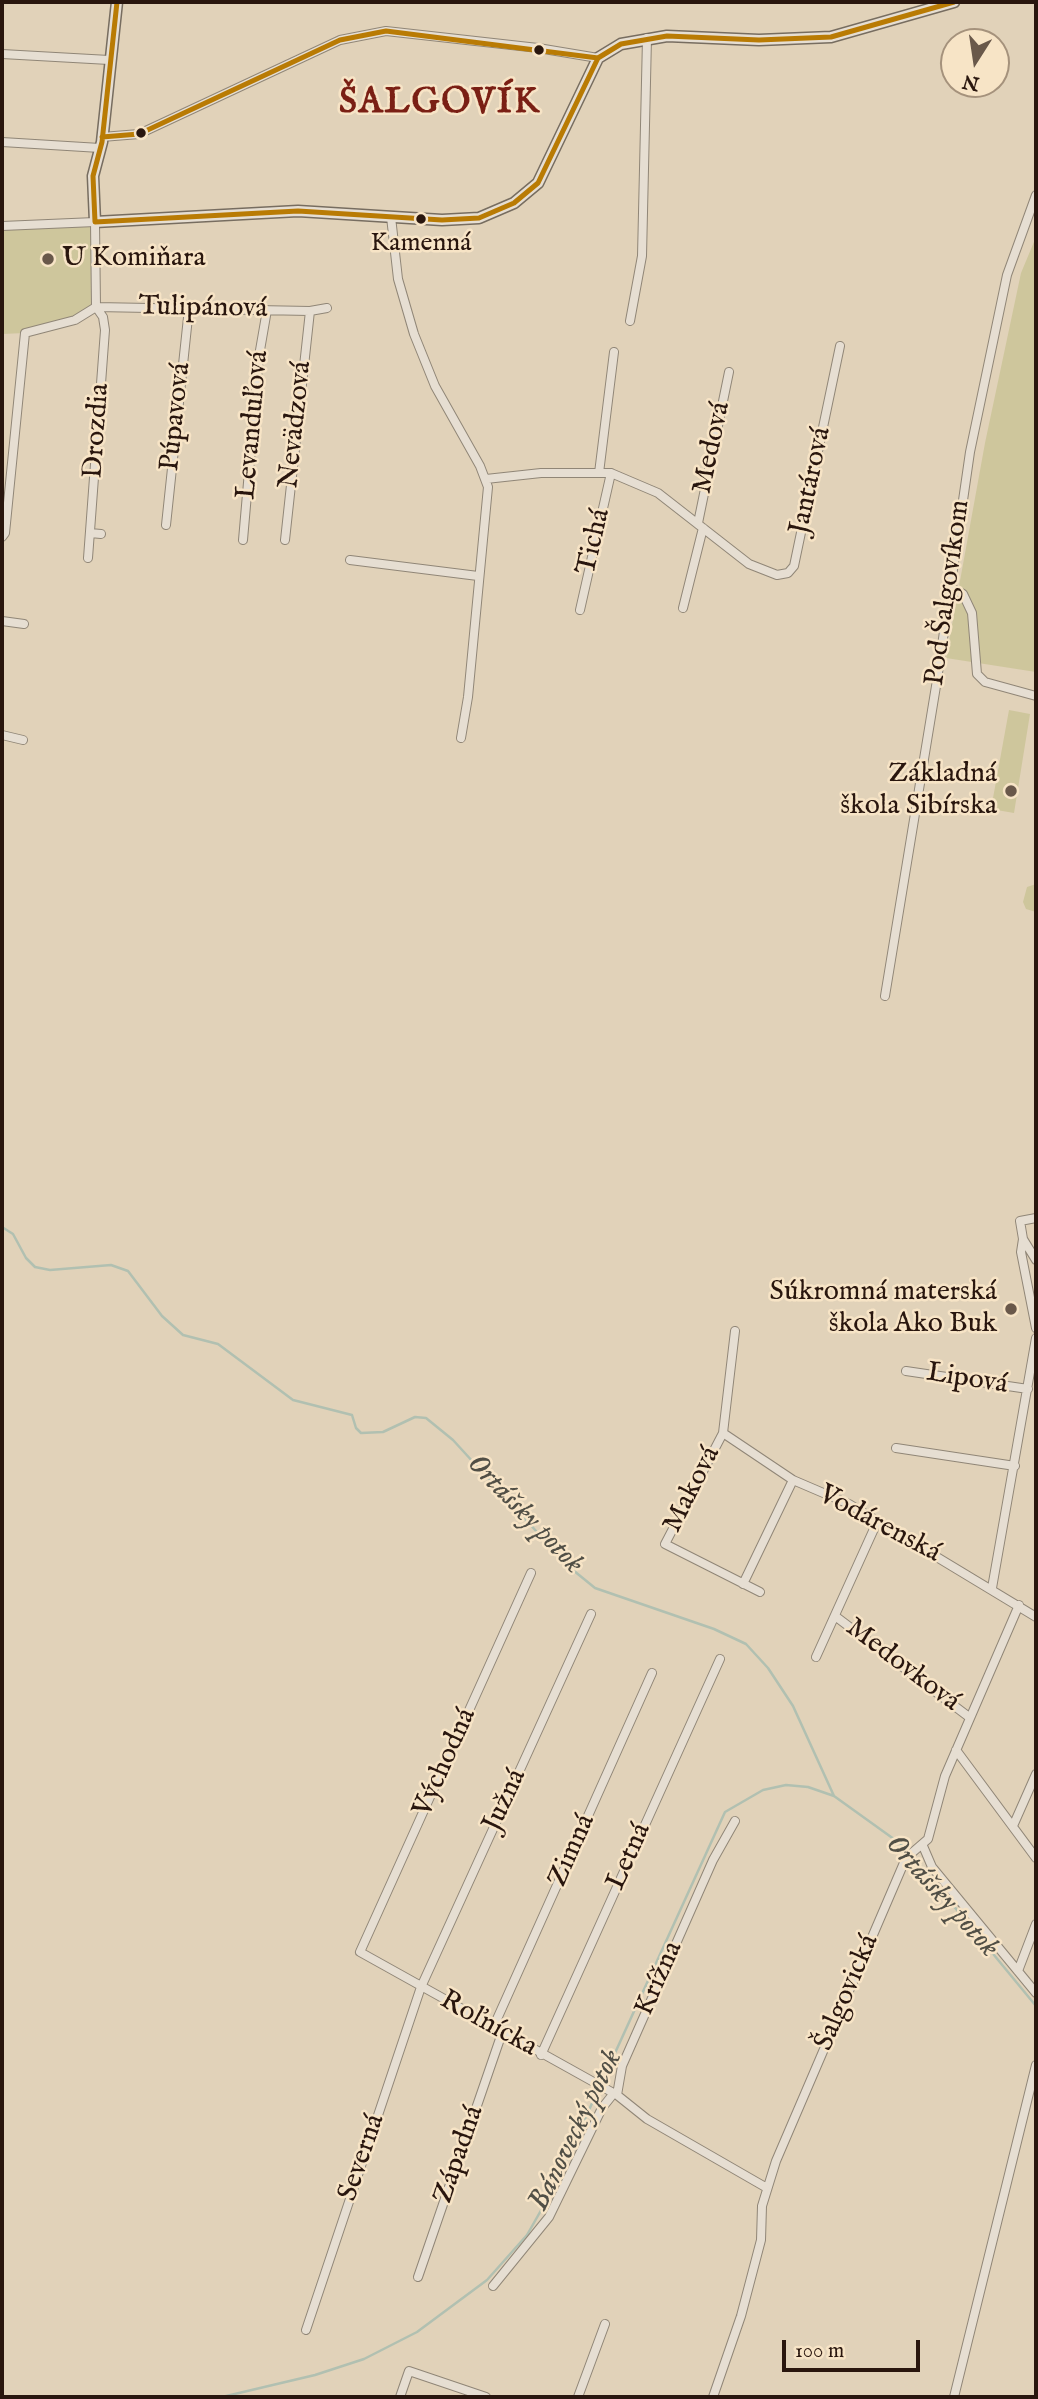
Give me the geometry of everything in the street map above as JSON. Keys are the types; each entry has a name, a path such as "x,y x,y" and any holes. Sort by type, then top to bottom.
{"street":[{"path":"95,222 93,176 101,143 117,2"},
{"path":"2,226 298,211 466,220 496,213 523,196 543,176 598,58 621,44 647,38 788,40 831,37 954,2"},
{"path":"2,142 101,143 150,130 340,40 387,31 538,48 598,58"},
{"path":"630,321 642,256 647,38"},
{"path":"2,54 109,60"},
{"name":"Pod Šalgovíkom","path":"885,996 970,452 1007,275 1036,195"},
{"path":"391,217 398,279 414,334 435,386 486,479 488,500 461,738"},
{"name":"Drozdia","path":"88,558 105,330 103,317 96,307 95,222"},
{"path":"3,535 25,333 75,320 96,307"},
{"name":"Tulipánová","path":"96,307 310,311 327,308"},
{"name":"Púpavová","path":"166,525 189,309"},
{"name":"Levanduľová","path":"243,540 259,356 267,310"},
{"name":"Nevädzová","path":"285,540 310,311"},
{"name":"Jantárová","path":"700,526 749,564 777,575 788,573 794,566 840,346"},
{"path":"599,473 614,352"},
{"name":"Medová","path":"683,608 729,372"},
{"path":"486,479 530,473 611,473 658,493 700,526"},
{"name":"Tichá","path":"580,610 611,473"},
{"path":"90,533 101,534"},
{"path":"350,559 478,576"},
{"path":"950,587 962,594 972,613 976,674 985,682 1036,696"},
{"path":"2,621 23,624"},
{"path":"2,735 23,740"},
{"path":"1036,1218 1020,1222 1023,1238 1021,1252 1036,1328"},
{"path":"1023,1238 1036,1260"},
{"path":"723,1433 735,1331"},
{"path":"992,1588 1036,1338"},
{"name":"Lipová","path":"906,1371 1028,1389"},
{"name":"Vodárenská","path":"723,1433 793,1480 849,1504 878,1520 1036,1617"},
{"name":"Maková","path":"723,1433 665,1544 760,1592"},
{"path":"895,1448 1015,1466"},
{"path":"743,1584 793,1480"},
{"path":"816,1657 878,1520"},
{"name":"Východná","path":"360,1952 531,1573"},
{"path":"1019,1605 969,1717 942,1786 928,1839 923,1846 932,1867 1036,1993"},
{"name":"Južná","path":"421,1987 591,1614"},
{"name":"Medovková","path":"835,1616 969,1717"},
{"name":"Letná","path":"541,2055 720,1659"},
{"name":"Zimná","path":"493,2028 652,1673"},
{"path":"956,1750 1036,1858"},
{"path":"1013,1826 1036,1774"},
{"name":"Krížna","path":"613,2092 713,1860 736,1822"},
{"name":"Šalgovická","path":"713,2397 741,2316 761,2240 762,2206 776,2161 906,1858 914,1849 923,1846"},
{"path":"1018,1970 1036,1924"},
{"name":"Roľnícka","path":"360,1952 541,2055 613,2092"},
{"name":"Severná","path":"306,2330 421,1987"},
{"name":"Západná","path":"418,2277 502,2033"},
{"path":"954,2397 1036,2065"},
{"path":"494,2286 549,2217 602,2108 613,2092 647,2119 767,2188"},
{"path":"578,2397 605,2324"},
{"path":"400,2397 409,2371 486,2397"}],"shaded area":[{"name":"U Komiňara","path":"95,222 96,307 75,320 25,333 2,334 2,226"},
{"path":"1036,237 1036,672 946,658 985,443 1021,273"},
{"path":"1009,710 1030,714 1014,813 991,809"},
{"path":"1036,884 1036,912 1026,909 1023,902 1027,887"}],"waterway":[{"name":"Ortášsky potok","path":"2,1227 13,1234 26,1258 35,1267 50,1270 111,1265 128,1271 162,1316 183,1335 218,1344 293,1400 352,1415 356,1428 361,1433 383,1432 415,1417 426,1418 453,1440 568,1566 595,1588 714,1629 746,1644 768,1668 793,1706 834,1796 905,1847 1036,2006"},
{"name":"Bánovecký potok","path":"222,2397 315,2375 364,2359 417,2332 487,2280 527,2235 552,2191 725,1812 763,1790 786,1785 808,1787 834,1796"}],"transit line":[{"path":"117,2 102,142 93,176 95,222 298,211 442,220 479,218 514,203 538,183 598,58 621,44 667,36 759,40 831,37 954,2"},
{"path":"102,137 139,134 340,40 386,31 598,58"}],"place":[{"name":"Kamenná","path":"421,219"},
{"name":"U Komiňara","path":"48,259"},
{"name":"Základná škola Sibírska","path":"1011,791"},
{"name":"Súkromná materská škola Ako Buk","path":"1011,1309"}],"district":[{"name":"ŠALGOVÍK","path":"440,105"}]}
